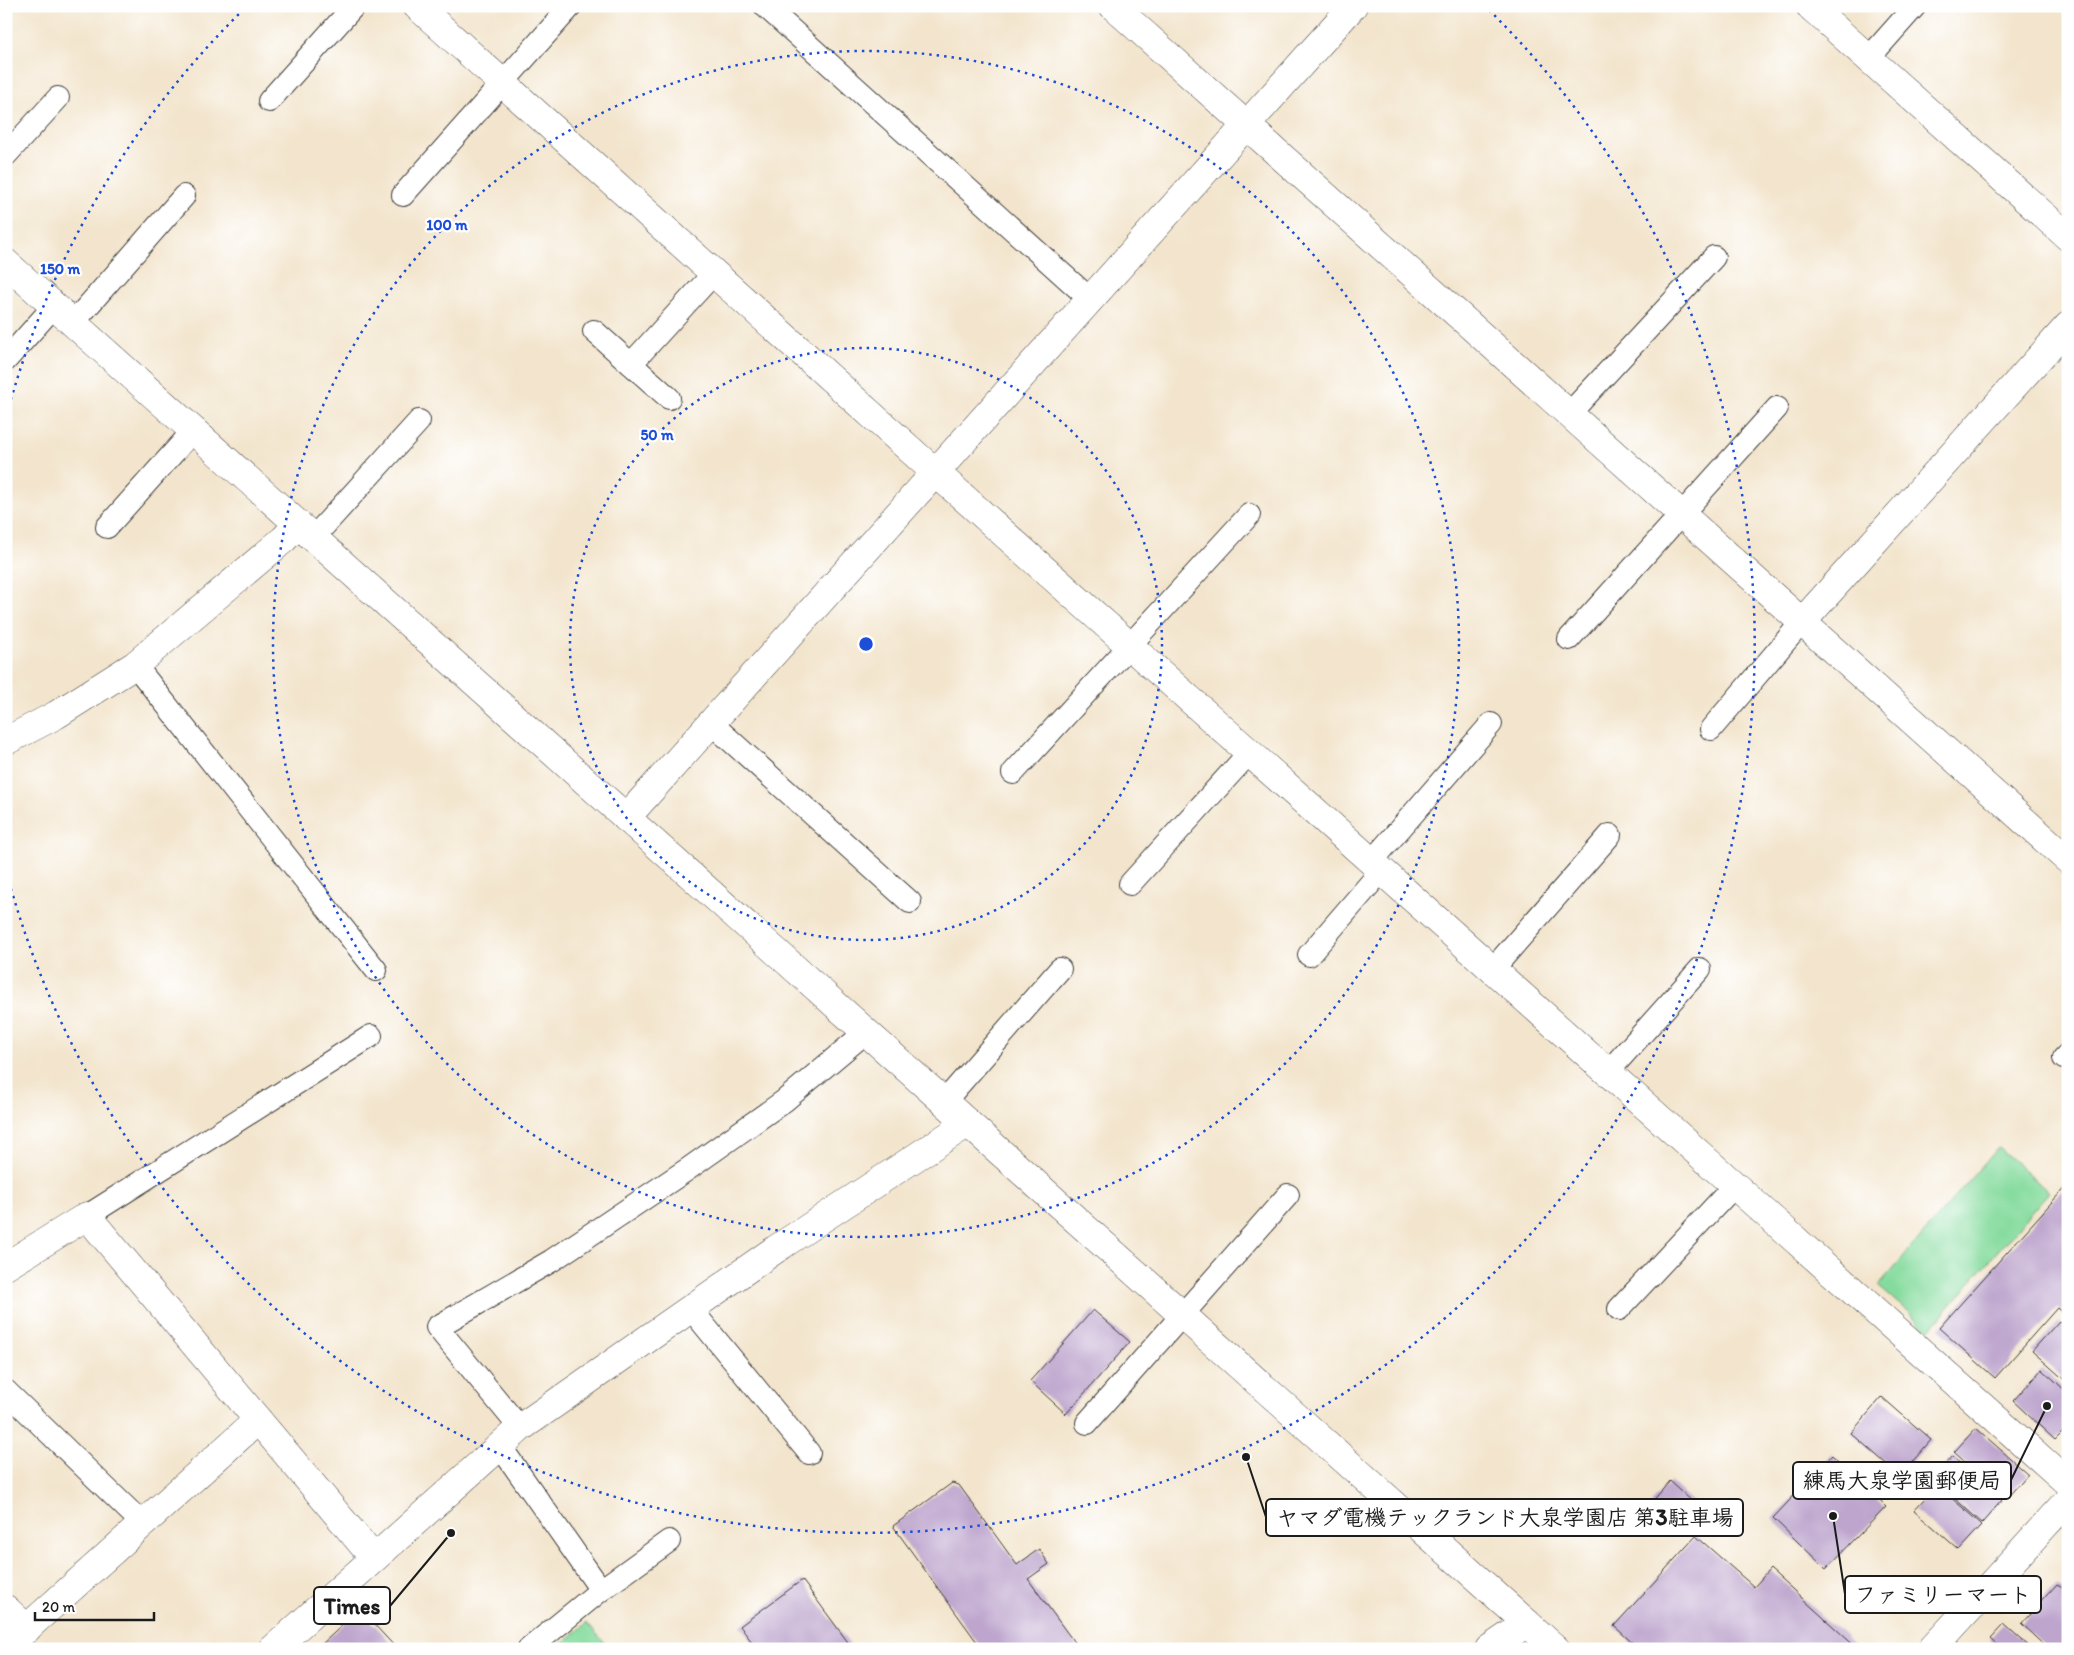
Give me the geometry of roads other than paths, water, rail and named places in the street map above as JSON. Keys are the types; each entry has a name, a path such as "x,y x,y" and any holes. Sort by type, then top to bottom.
{"street":[{"path":"417,6 935,472 2068,1483"},
{"path":"1113,6 2068,860"},
{"path":"626,818 1353,6"},
{"path":"1810,6 2068,237"},
{"path":"6,263 1556,1649"},
{"path":"1802,622 2068,326"},
{"path":"6,741 56,715 135,665 284,539 306,531"},
{"path":"273,1649 373,1557 510,1437 776,1249 968,1123"},
{"path":"6,1266 87,1216 373,1557"},
{"path":"6,1647 258,1420"},
{"path":"1932,1649 2068,1500"},
{"path":"6,1609 27,1629"},
{"path":"1489,1649 1527,1623"}],"lane":[{"path":"269,102 354,6"},
{"path":"403,195 504,84 571,6"},
{"path":"765,6 1090,300"},
{"path":"1868,59 1915,6"},
{"path":"6,155 58,98"},
{"path":"6,360 64,314 184,196"},
{"path":"1569,414 1714,258"},
{"path":"631,364 714,273"},
{"path":"594,331 669,398"},
{"path":"1569,640 1776,408"},
{"path":"306,531 419,421"},
{"path":"107,526 193,430"},
{"path":"1013,773 1249,515"},
{"path":"1711,729 1802,622"},
{"path":"135,665 376,970"},
{"path":"711,723 910,902"},
{"path":"1309,954 1491,724"},
{"path":"1130,884 1250,752"},
{"path":"1493,969 1610,836"},
{"path":"944,1102 1060,969"},
{"path":"1608,1072 1700,969"},
{"path":"601,1590 510,1437 437,1327 551,1261 680,1174 784,1101 866,1032"},
{"path":"87,1216 371,1036"},
{"path":"1619,1309 1735,1185"},
{"path":"1088,1423 1288,1195"},
{"path":"691,1309 809,1454"},
{"path":"6,1391 143,1524"},
{"path":"529,1649 601,1590 669,1541"}],"place":[{"name":"練馬大泉学園郵便局","path":"2047,1406"},
{"name":"ヤマダ電機テックランド大泉学園店 第3駐車場","path":"1246,1457"},
{"name":"ファミリーマート","path":"1833,1516"},
{"name":"Times","path":"451,1533"}]}
